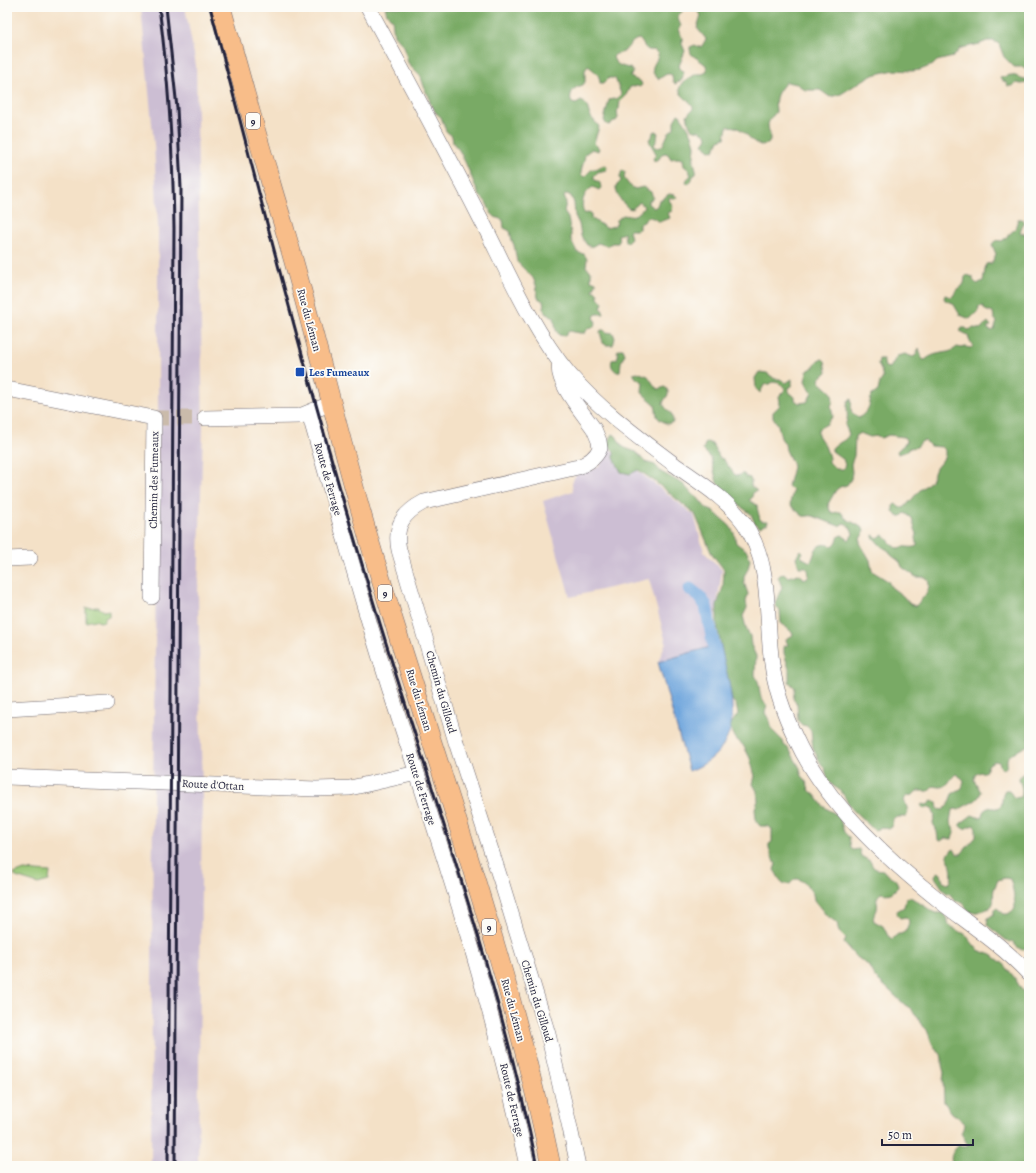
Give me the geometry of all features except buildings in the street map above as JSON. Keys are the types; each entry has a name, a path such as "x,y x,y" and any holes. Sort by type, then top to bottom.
{"main road":[{"name":"Rue du Léman","path":"222,7 378,571 498,955 536,1098 551,1166"},
{"name":"Rue du Léman","path":"232,7 280,193 285,218 286,235"}],"street":[{"path":"368,7 536,325 560,362 602,408 722,500 739,517 748,530 759,554 765,577 770,653 777,689 797,741 809,765 824,788 847,815 898,864 944,904 1005,950 1029,974"},
{"name":"Chemin du Gilloud","path":"560,362 558,371 562,381 598,437 600,448 595,457 588,463 578,467 424,502 404,516 397,534 399,550 456,742 502,884 548,1034 578,1166"},
{"name":"Chemin des Fumeaux","path":"7,389 154,418 152,597"},
{"path":"205,418 300,416 331,404"},
{"name":"Route de Ferrage","path":"310,413 364,605 490,1012 516,1110 527,1166"},
{"path":"7,558 30,558"},
{"path":"7,708 107,703"},
{"name":"Route d'Ottan","path":"7,777 316,789 350,788 417,773"}],"shaded area":[{"path":"141,7 185,7 196,65 203,428 198,593 202,793 198,1166 151,1166 153,791 158,425 158,225 154,145"},
{"path":"605,445 694,515 704,552 722,570 714,626 732,694 733,717 725,740 714,756 697,768 689,771 658,662 666,642 649,579 570,597 543,501 573,491 572,484 577,474 594,469 599,466 604,459"}],"green space":[{"path":"385,7 683,7 682,12 678,15 681,26 679,29 685,51 679,66 681,70 684,71 682,80 675,84 673,82 672,75 670,74 659,79 653,72 653,66 658,54 654,50 646,49 639,39 633,42 626,50 616,54 613,57 617,64 630,68 633,72 630,77 641,82 642,85 640,87 630,87 626,95 620,101 619,109 617,111 618,118 616,121 609,125 606,124 604,120 609,100 618,98 621,94 615,78 609,78 604,83 600,83 597,73 588,66 585,70 585,82 583,85 575,88 571,94 572,103 576,104 581,101 584,102 590,115 599,127 594,143 599,148 598,151 592,149 585,154 581,174 584,177 592,169 606,165 607,168 606,170 598,172 594,176 594,179 600,183 601,188 599,190 593,187 587,192 583,199 582,207 585,214 588,212 591,213 591,218 606,228 614,226 617,223 616,221 623,215 635,215 642,210 644,207 640,202 632,209 628,208 618,196 616,186 621,181 620,177 622,170 625,172 624,178 629,185 635,189 643,187 651,192 653,197 648,201 648,204 654,208 657,206 659,200 669,194 677,197 675,199 670,197 669,200 673,206 672,211 668,213 670,218 660,222 648,217 644,222 639,224 639,229 629,231 631,238 627,242 625,242 624,233 618,235 618,243 612,243 607,246 598,243 591,247 587,245 581,236 579,224 575,216 574,203 571,196 567,194 564,196 566,202 564,212 568,218 571,240 577,252 584,254 587,259 586,267 591,271 591,280 596,282 593,290 598,293 598,297 603,303 601,307 604,314 597,314 594,316 596,323 594,327 588,328 585,333 569,331 565,336 559,335 556,330 554,317 545,313 543,301 538,298 536,285 533,278 517,262 510,231 504,228 503,220 495,217 491,213 486,202 479,195 459,150 453,143 452,136 446,131 441,117 436,113 430,103 429,96 420,75 408,63 404,46 394,35 392,19 387,14"},
{"path":"694,7 1029,7 1029,70 1023,67 1014,67 1004,57 999,44 994,41 987,41 961,48 953,57 937,61 933,65 920,70 894,70 868,77 841,94 830,97 820,90 805,90 797,84 786,82 777,95 775,102 776,112 768,123 770,141 768,144 761,145 753,141 742,130 727,127 725,138 719,140 714,151 710,150 703,144 707,138 706,134 691,128 687,115 693,109 693,106 679,90 681,84 696,74 703,74 707,71 706,65 693,56 690,52 690,47 695,45 699,47 702,46 706,39 697,28 701,15"},
{"path":"1010,75 1029,79 1029,83 1017,83 1012,86 1008,86 1006,82 1000,78"},
{"path":"678,114 689,130 695,146 694,160 696,174 688,184 686,182 687,179 691,175 688,169 684,166 683,159 671,159 668,154 665,153 662,154 659,159 654,161 653,158 656,155 649,139 652,137 653,132 656,131 658,132 657,140 654,145 659,148 663,145 669,132 674,128 674,121"},
{"path":"1018,219 1022,219 1025,222 1020,231 1021,233 1029,234 1029,745 1009,756 1007,759 1007,766 1004,769 1001,768 999,762 994,761 989,764 985,772 976,774 974,780 981,792 980,796 975,801 959,810 952,810 950,822 955,830 952,839 945,838 941,841 938,840 937,832 933,823 935,816 932,808 928,807 924,809 921,805 927,805 933,800 937,803 938,809 943,810 948,805 952,794 962,788 964,782 963,779 956,774 945,786 934,786 929,791 917,791 913,795 907,796 904,800 908,811 906,817 895,817 893,819 892,827 889,829 881,827 874,830 852,809 841,791 832,785 828,780 825,769 813,748 811,731 807,726 802,725 798,721 797,704 793,699 795,688 789,682 789,669 784,653 784,646 788,645 786,640 792,636 793,633 781,623 780,611 775,603 782,587 778,577 781,574 784,573 788,577 798,574 804,579 808,577 807,568 799,567 796,557 801,550 803,552 801,556 810,562 819,546 826,544 830,546 833,545 839,536 842,535 849,540 853,532 849,526 844,523 839,526 813,516 803,516 791,506 790,503 793,491 788,486 793,467 785,444 781,438 778,425 773,417 773,412 779,407 780,404 779,396 785,388 779,383 773,382 764,385 760,393 756,389 755,378 759,372 767,373 775,379 780,379 786,383 792,379 792,385 788,388 789,392 799,403 807,402 812,393 805,381 807,371 814,367 818,360 823,359 825,361 827,372 819,379 820,382 832,393 833,402 831,406 833,416 827,424 818,429 818,435 825,446 829,457 829,462 836,469 843,469 845,465 843,459 832,451 832,448 848,437 849,434 845,425 847,419 848,401 851,399 851,410 855,416 859,418 868,408 871,396 878,391 880,382 883,378 878,364 879,359 883,359 885,367 890,368 897,356 905,354 913,357 916,355 919,348 922,359 925,360 933,355 953,350 957,347 971,348 973,346 968,335 960,331 962,328 966,328 968,330 974,328 980,329 988,322 991,326 987,328 991,331 994,330 997,322 993,313 985,310 983,306 978,307 979,310 970,319 960,315 953,303 945,300 944,298 945,295 951,297 954,295 956,290 964,284 965,277 967,275 973,277 973,280 977,284 983,281 986,264 992,263 996,254 992,245 993,243 999,240 1002,241 1015,229","holes":["860,433 870,437 878,436 881,438 889,435 904,437 907,442 897,451 898,454 905,452 910,448 917,447 922,441 925,441 930,446 942,447 945,450 945,456 936,468 931,481 920,490 905,507 903,508 895,504 893,506 893,512 897,516 902,516 905,513 912,518 917,534 917,546 897,548 882,535 878,538 873,535 881,546 889,551 891,555 900,562 902,567 916,577 924,577 928,580 928,591 916,606 910,604 903,596 891,587 888,581 872,571 870,560 860,543 860,539 864,532 863,528 845,518 841,512 833,513 830,511 828,504 836,490 847,485 851,479 851,464 854,456 855,436"]},
{"path":"601,330 613,333 615,338 613,345 606,345 603,343 600,332"},
{"path":"623,349 625,354 621,362 620,371 617,372 612,367 611,362 612,360 617,359 617,351"},
{"path":"637,372 648,376 656,388 659,389 665,387 667,389 668,395 663,403 671,413 673,422 667,424 659,419 655,404 643,394 643,382 634,375 634,373"},
{"path":"613,434 622,446 636,452 645,462 655,465 661,472 683,484 706,508 714,512 730,526 734,533 736,543 747,551 750,560 748,569 744,576 744,582 748,594 746,601 747,608 743,616 750,636 751,645 756,656 755,675 758,681 761,698 767,706 765,713 770,721 772,730 789,749 800,768 801,774 809,790 824,807 839,816 844,832 849,837 851,848 853,850 859,849 861,856 870,861 873,867 883,870 896,881 898,887 894,891 889,894 881,893 877,897 877,911 874,916 874,921 883,926 888,936 892,939 898,934 906,931 909,920 906,917 900,918 896,914 897,911 904,907 906,898 912,898 935,913 942,913 946,916 949,925 965,934 978,950 992,955 1005,965 1021,989 1029,996 1029,1166 953,1166 951,1157 955,1150 959,1145 968,1145 961,1133 964,1124 952,1113 944,1102 944,1073 941,1054 934,1048 927,1030 920,1023 918,1017 910,1008 874,976 868,965 854,955 844,943 846,939 839,932 837,923 826,915 814,900 813,894 806,884 799,879 795,879 790,884 784,884 774,870 776,864 769,846 772,842 772,829 768,826 760,826 756,821 755,808 758,801 757,791 753,784 755,776 750,758 743,745 736,739 730,727 738,714 736,705 732,700 717,625 717,605 723,587 724,570 711,552 695,514 640,471 638,470 630,474 621,472 614,458 614,451 608,445 608,442"},
{"path":"708,442 712,444 720,458 723,459 735,475 738,476 744,474 746,477 750,478 751,486 757,491 753,492 752,498 749,500 757,505 760,520 768,521 767,524 760,527 755,524 751,514 722,493 722,489 717,483 711,458 703,450 705,444"},
{"path":"98,607 104,611 109,610 109,616 105,617 104,621 100,622 95,620 86,622 86,608"},
{"path":"1025,773 1029,775 1029,941 1026,948 1022,950 1012,941 1009,942 987,925 988,918 994,914 994,909 997,908 1004,914 1008,914 1015,909 1014,894 1010,879 1005,878 998,880 994,889 994,900 992,905 987,909 975,913 971,912 963,902 955,901 950,894 945,892 935,877 939,872 943,882 948,884 951,881 952,874 948,858 949,853 954,849 957,854 961,854 976,837 976,828 974,825 964,829 960,826 960,824 972,815 980,818 982,817 983,812 987,807 999,807 1002,803 1005,790 1009,790 1015,798 1021,797 1022,789 1019,778"},
{"path":"24,870 50,872 49,881 38,884 16,877 14,874"}],"water":[{"path":"720,644 729,681 731,699 732,716 729,733 722,748 709,761 689,771 658,662"}],"waterway":[{"path":"690,589 701,598 706,606 717,662"}],"tunnel":[{"path":"154,418 205,418"}],"railway":[{"path":"159,7 170,118 174,228 168,1166"},
{"path":"166,7 177,108 181,188 175,1166"},
{"path":"210,7 316,406 377,614 464,888 504,1026 522,1096 537,1166"}],"place":[{"name":"Les Fumeaux","path":"300,372"}]}
